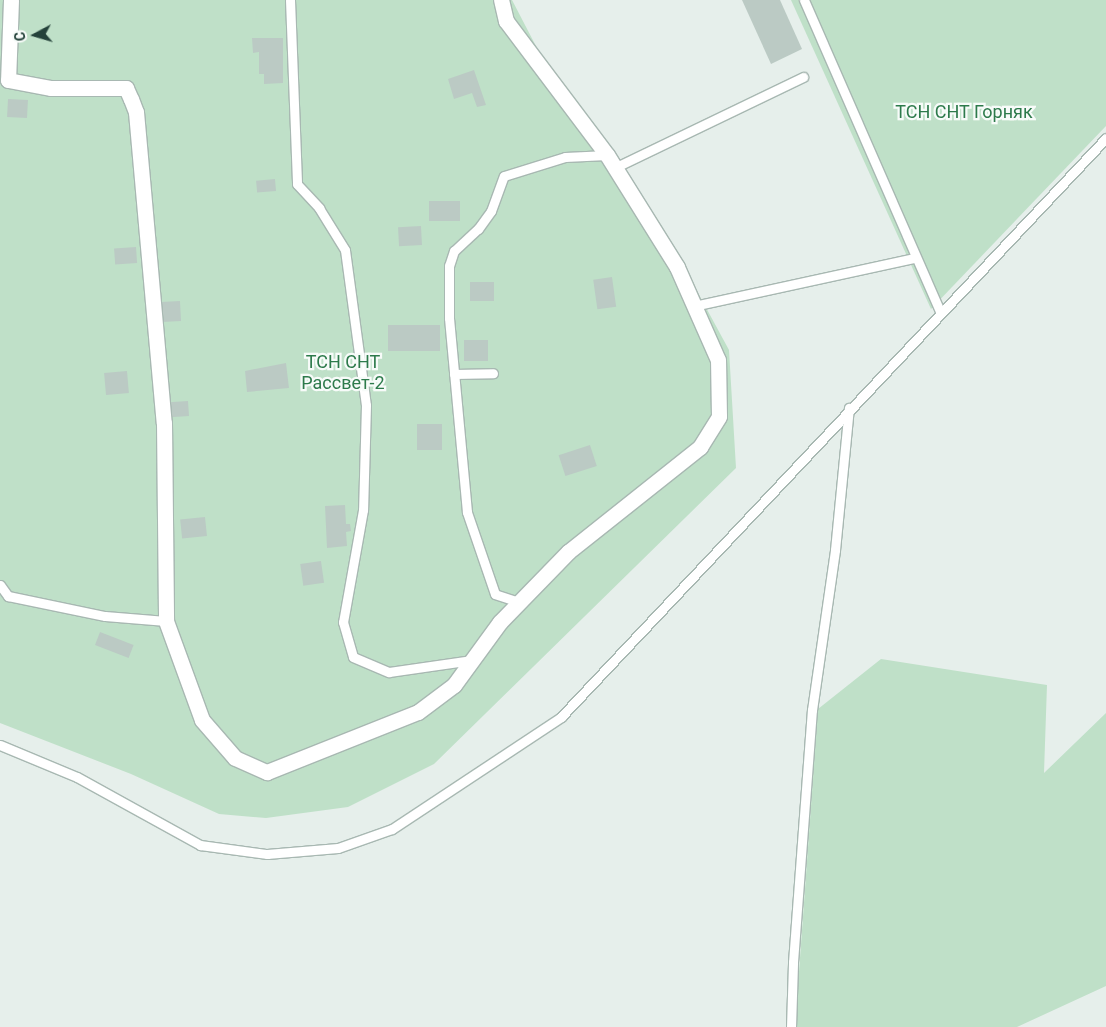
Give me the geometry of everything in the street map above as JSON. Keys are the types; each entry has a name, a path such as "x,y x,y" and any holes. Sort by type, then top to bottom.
{"street":[{"path":"11,0 4,81 51,88 126,88 136,112 164,423 166,622 202,720 235,758 267,772 418,712 454,686 500,622 568,552 700,447 719,416 718,360 677,268 611,162 506,22 501,0"}],"lane":[{"path":"290,0 297,184 319,208 345,250 366,405 363,510 343,622 353,657 389,672 472,660"},
{"path":"804,0 940,312"},
{"path":"520,602 495,594 467,512 454,374 450,266 454,251 478,229 491,211 504,176 565,157 611,162 803,78"},
{"path":"0,745 77,777 200,845 267,854 294,852 338,848 392,829 561,717 849,408 1106,138"},
{"path":"694,306 915,258"},
{"path":"454,374 492,373"},
{"path":"791,1027 793,962 812,710 835,550 849,408"},
{"path":"0,585 8,596 105,616 166,622"}],"green space":[{"name":"ТСН СНТ Рассвет-2","path":"0,0 512,0 538,50 678,256 729,350 736,468 434,764 348,807 266,818 219,814 131,774 0,723"},
{"name":"ТСН СНТ Горняк","path":"791,0 1106,0 1106,126 931,309"},
{"path":"881,659 1047,685 1044,773 1106,713 1106,986 1017,1027 795,1027 818,709"}],"building":[{"path":"742,0 780,0 802,49 771,64"},
{"path":"252,38 283,38 283,83 264,84 264,74 259,74 259,52 253,53"},
{"path":"474,70 486,105 477,107 472,93 454,99 448,79"},
{"path":"8,99 28,100 27,118 7,117"},
{"path":"275,179 276,191 257,193 256,181"},
{"path":"429,201 460,201 460,221 429,221"},
{"path":"421,226 422,245 399,246 398,227"},
{"path":"136,247 137,263 115,264 114,249"},
{"path":"612,277 616,307 597,309 593,280"},
{"path":"470,282 494,282 494,301 470,301"},
{"path":"180,301 181,321 157,322 156,302"},
{"path":"388,325 440,325 440,351 388,351"},
{"path":"464,340 488,340 488,361 464,361"},
{"path":"286,363 289,388 247,392 245,371"},
{"path":"127,371 129,393 106,395 104,373"},
{"path":"188,401 189,416 166,418 165,403"},
{"path":"417,424 442,424 442,450 417,450"},
{"path":"590,445 597,466 565,476 559,455"},
{"path":"345,505 346,524 350,524 351,531 346,532 347,546 327,548 325,506"},
{"path":"205,517 207,536 182,539 180,520"},
{"path":"321,561 324,583 303,586 300,564"},
{"path":"100,632 134,645 129,658 95,645"}]}
